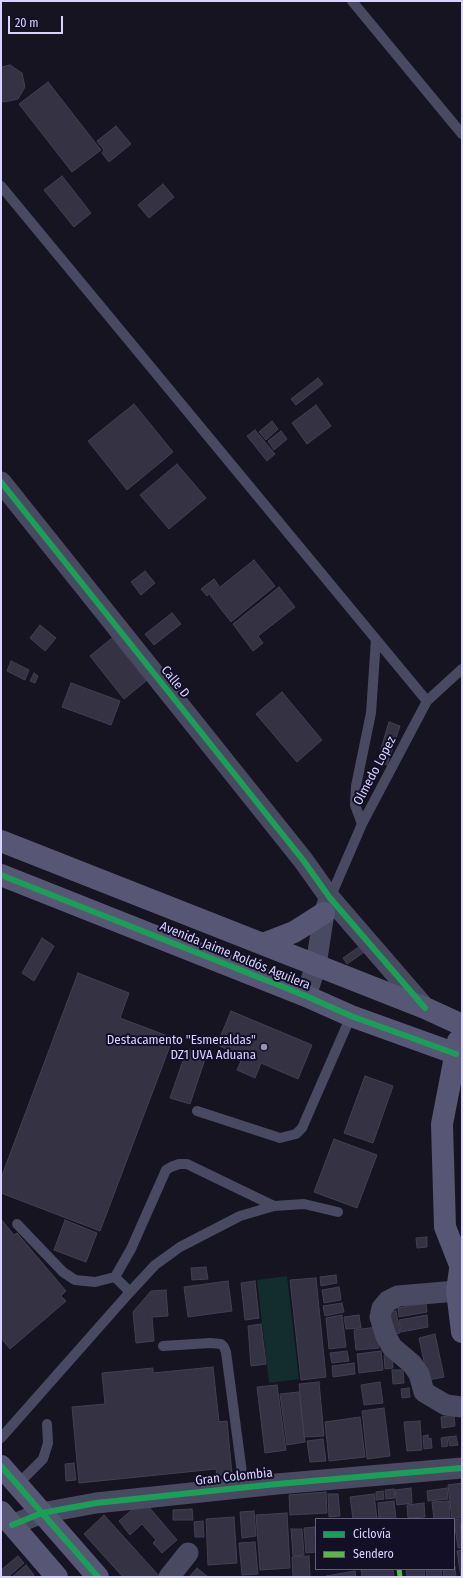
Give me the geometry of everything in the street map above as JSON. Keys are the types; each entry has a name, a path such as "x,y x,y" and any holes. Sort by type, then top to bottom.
{"street":[{"name":"Calle D","path":"1,482 298,854 327,905 425,1008"},
{"name":"Avenida Jaime Roldós Aguilera","path":"1,841 425,1008 461,1025"},
{"name":"Avenida Jaime Roldós Aguilera","path":"1,875 306,996 351,1016 459,1055"},
{"path":"263,944 294,932 327,905"},
{"path":"306,996 316,965 327,905"},
{"path":"461,1025 459,1055 442,1124 445,1227 461,1260 457,1291 462,1332"},
{"path":"457,1291 398,1296 388,1300 382,1308 380,1317 386,1336 392,1347 412,1364 419,1374 424,1392 446,1406 462,1407"},
{"path":"1,1466 98,1577"},
{"name":"Gran Colombia","path":"7,1518 96,1503 462,1468"},
{"path":"7,1518 57,1577"},
{"path":"169,1577 188,1553"}],"lane":[{"path":"352,1 462,134"},
{"path":"1,186 427,701"},
{"path":"362,824 355,805 356,786 371,713 376,639"},
{"name":"Olmedo Lopez","path":"327,905 362,824 427,701 462,669"},
{"path":"197,1111 280,1138 296,1134 302,1128 351,1016"},
{"path":"16,1224 63,1272 75,1280 95,1282 115,1278 131,1249 166,1170 175,1164 187,1164 274,1206"},
{"path":"1,1438 155,1265 180,1247 240,1216 274,1206 304,1204 338,1212"},
{"path":"115,1278 130,1292"},
{"path":"163,1346 210,1343 221,1344 224,1347 244,1488"},
{"path":"17,1485 43,1459 48,1443 47,1424"}],"green space":[{"path":"287,1276 299,1379 269,1383 257,1280"}],"building":[{"path":"10,65 22,73 25,87 18,99 4,102 1,101 1,67"},
{"path":"48,82 101,150 72,172 19,104"},
{"path":"116,126 131,144 109,162 102,153 104,150 97,141"},
{"path":"62,176 91,213 74,227 44,190"},
{"path":"163,184 174,197 149,218 138,205"},
{"path":"318,378 323,384 296,405 291,399"},
{"path":"134,404 173,452 127,490 88,441"},
{"path":"316,405 331,426 307,444 292,423"},
{"path":"272,421 278,429 266,440 259,432"},
{"path":"255,430 275,454 267,461 247,436"},
{"path":"281,431 287,439 274,450 268,441"},
{"path":"177,464 206,498 169,529 140,495"},
{"path":"254,560 275,586 231,622 210,595"},
{"path":"145,571 155,583 141,595 131,582"},
{"path":"214,579 219,586 207,596 201,589"},
{"path":"279,587 295,607 258,636 263,643 253,651 233,624"},
{"path":"172,613 181,624 154,645 145,634"},
{"path":"40,625 56,638 45,651 30,638"},
{"path":"112,638 146,681 124,699 90,656"},
{"path":"11,661 29,670 25,680 7,671"},
{"path":"34,673 38,676 35,683 30,681"},
{"path":"71,683 120,701 111,725 62,707"},
{"path":"282,692 322,740 297,762 256,714"},
{"path":"389,722 400,726 387,765 377,762"},
{"path":"42,938 54,946 34,981 22,973"},
{"path":"366,942 370,948 347,964 343,958"},
{"path":"78,973 129,993 120,1018 173,1038 100,1231 1,1193 1,1178"},
{"path":"231,1011 312,1045 298,1079 261,1063 255,1078 237,1070 243,1056 217,1045"},
{"path":"187,1049 206,1056 190,1104 170,1098"},
{"path":"365,1076 393,1086 373,1143 344,1133"},
{"path":"334,1139 377,1155 357,1208 314,1192"},
{"path":"1,1219 14,1235 17,1233 66,1291 61,1296 66,1301 10,1349 1,1338"},
{"path":"65,1220 97,1233 86,1262 54,1250"},
{"path":"427,1237 427,1247 417,1248 416,1238"},
{"path":"206,1267 208,1279 192,1280 191,1268"},
{"path":"336,1275 337,1283 321,1286 320,1277"},
{"path":"316,1278 326,1377 301,1380 290,1280"},
{"path":"228,1281 232,1311 188,1317 184,1287"},
{"path":"255,1281 259,1318 245,1320 241,1283"},
{"path":"339,1287 341,1300 324,1303 322,1290"},
{"path":"166,1290 168,1316 152,1317 154,1341 136,1343 133,1312 151,1291"},
{"path":"342,1303 344,1312 325,1316 323,1306"},
{"path":"426,1303 427,1312 399,1317 398,1308"},
{"path":"396,1311 400,1333 392,1335 388,1312"},
{"path":"342,1315 346,1347 329,1349 326,1318"},
{"path":"359,1315 361,1328 346,1329 344,1317"},
{"path":"427,1315 428,1327 401,1332 399,1320"},
{"path":"261,1324 266,1364 251,1366 248,1326"},
{"path":"377,1327 379,1348 356,1350 354,1330"},
{"path":"435,1334 444,1377 428,1380 419,1338"},
{"path":"347,1351 349,1361 332,1363 330,1353"},
{"path":"381,1351 383,1370 359,1373 357,1354"},
{"path":"392,1354 393,1368 385,1369 384,1355"},
{"path":"354,1363 355,1374 333,1377 332,1366"},
{"path":"213,1367 219,1422 227,1421 232,1474 217,1475 216,1469 79,1483 72,1407 105,1404 102,1373 153,1368 153,1373"},
{"path":"392,1370 403,1370 404,1383 393,1384"},
{"path":"319,1382 324,1436 304,1437 299,1384"},
{"path":"380,1382 383,1403 364,1405 361,1385"},
{"path":"277,1385 286,1450 265,1453 257,1387"},
{"path":"409,1388 410,1397 402,1398 401,1389"},
{"path":"299,1392 305,1442 287,1445 280,1394"},
{"path":"384,1408 390,1456 367,1459 362,1411"},
{"path":"454,1415 455,1426 442,1428 441,1417"},
{"path":"360,1417 365,1457 329,1461 325,1422"},
{"path":"420,1421 422,1450 407,1451 404,1422"},
{"path":"428,1435 428,1439 431,1438 432,1448 424,1449 423,1436"},
{"path":"456,1436 458,1445 450,1446 448,1437"},
{"path":"447,1437 448,1446 442,1447 441,1438"},
{"path":"323,1439 326,1461 310,1462 307,1441"},
{"path":"74,1463 76,1480 66,1481 65,1464"},
{"path":"462,1483 462,1517 452,1518 448,1485"},
{"path":"411,1488 412,1503 397,1505 395,1490"},
{"path":"447,1488 448,1499 428,1501 427,1491"},
{"path":"394,1489 395,1498 386,1499 385,1490"},
{"path":"383,1491 384,1499 376,1500 376,1492"},
{"path":"326,1492 327,1513 290,1515 289,1495"},
{"path":"328,1494 338,1494 340,1516 329,1517"},
{"path":"374,1494 377,1518 353,1518 350,1497"},
{"path":"143,1500 177,1540 162,1553 153,1543 156,1540 142,1524 130,1535 119,1521"},
{"path":"394,1501 396,1518 379,1518 378,1503"},
{"path":"449,1501 450,1518 434,1518 432,1502"},
{"path":"424,1503 425,1517 408,1518 407,1505"},
{"path":"192,1509 193,1520 173,1520 173,1510"},
{"path":"254,1511 256,1536 242,1538 240,1512"},
{"path":"287,1513 290,1568 260,1570 256,1515"},
{"path":"104,1515 160,1577 123,1577 84,1534"},
{"path":"234,1517 237,1563 208,1565 206,1519"},
{"path":"460,1519 462,1548 458,1548 455,1520"},
{"path":"203,1521 204,1537 195,1537 194,1522"},
{"path":"315,1527 315,1552 306,1553 304,1528"},
{"path":"291,1529 302,1529 304,1555 293,1556"},
{"path":"255,1542 258,1574 242,1575 239,1543"},
{"path":"462,1550 462,1577 461,1577 457,1551"},
{"path":"18,1556 24,1563 8,1577 1,1577 1,1570"},
{"path":"309,1556 310,1577 293,1577 292,1557"},
{"path":"26,1565 34,1575 32,1577 12,1577"},
{"path":"455,1567 456,1577 444,1577 443,1570 455,1570"},
{"path":"197,1568 208,1577 189,1577"},
{"path":"361,1570 393,1570 394,1577 362,1577"},
{"path":"406,1570 424,1570 425,1577 407,1577"},
{"path":"426,1570 441,1570 442,1577 427,1577"},
{"path":"355,1571 356,1577 326,1577 326,1576"}],"marked path":[{"path":"399,1570 400,1577"}],"cycle path":[{"path":"1,482 303,860 330,898 425,1008"},
{"path":"1,875 306,996 351,1016 456,1054"},
{"path":"1,1466 98,1577"},
{"path":"12,1525 42,1513 96,1503 277,1484 462,1468"}],"place":[{"name":"Destacamento \"Esmeraldas\" DZ1 UVA Aduana","path":"264,1047"}]}
